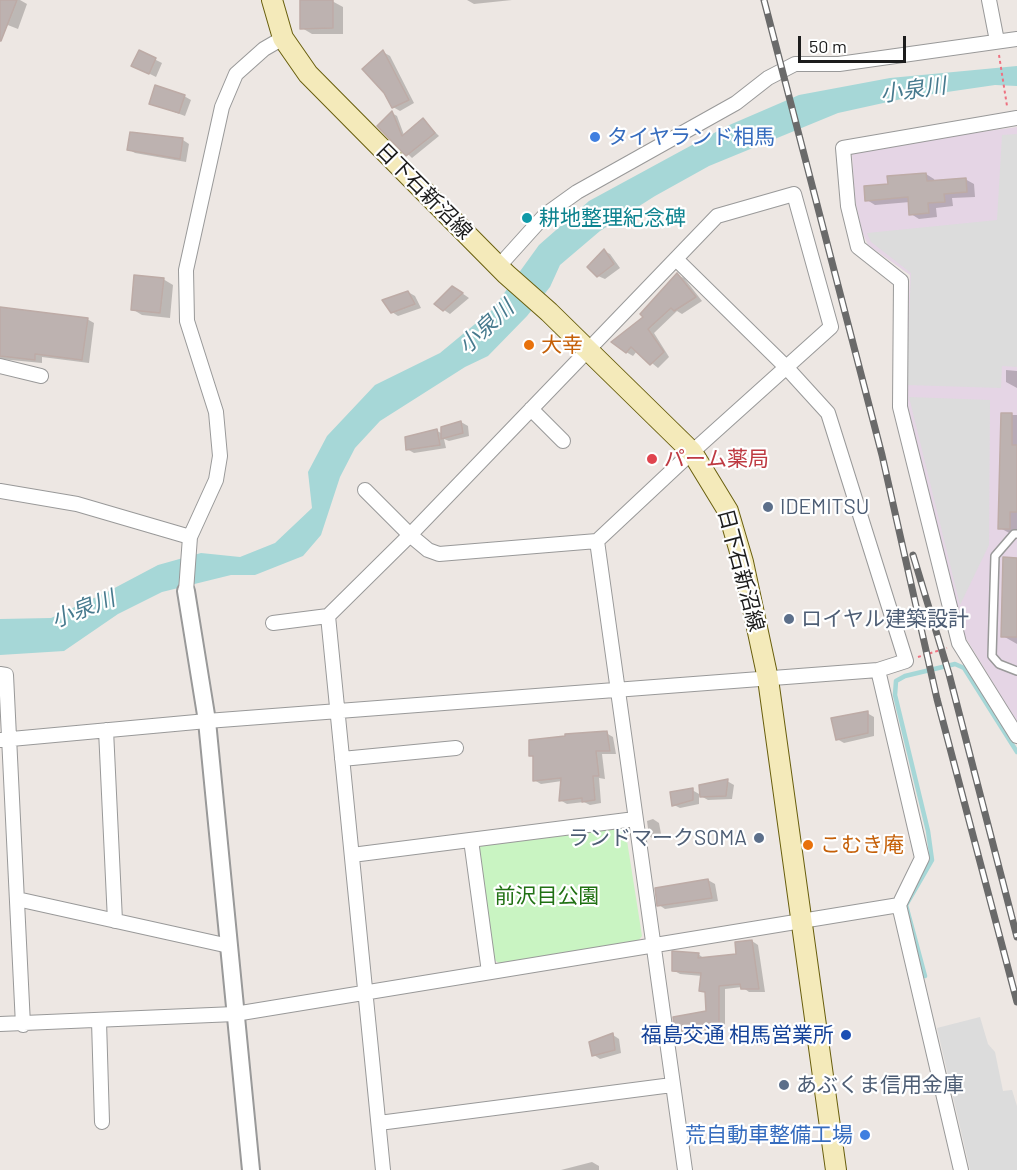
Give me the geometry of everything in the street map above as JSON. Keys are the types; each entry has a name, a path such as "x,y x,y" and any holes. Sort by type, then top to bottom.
{"main road":[{"name":"日下石新沼線","path":"272,0 283,38 309,74 503,270 588,349 692,452 728,511 743,562 768,679 836,1170"}],"street":[{"path":"989,0 997,41"},
{"path":"251,1170 207,721 186,591 189,540 216,480 220,456 216,412 187,321 186,270 222,107 236,74 264,49 283,38"},
{"path":"503,270 545,214 577,192 736,103 768,78 795,64 839,64 1017,39"},
{"path":"1013,118 843,148 849,206 858,247 901,281 900,407 959,643 1017,736"},
{"path":"273,623 328,616 410,535 717,216 794,194 831,327 597,541 439,554 428,550 410,535 365,490"},
{"path":"5,740 207,721 878,670 906,661 828,413 787,368 676,259"},
{"path":"0,366 41,376"},
{"path":"531,408 563,441"},
{"path":"0,491 77,504 189,540"},
{"path":"597,541 685,1170"},
{"path":"328,616 383,1170"},
{"path":"878,670 922,858 899,905 961,1170"},
{"path":"0,675 6,675 5,740 17,899 23,1024"},
{"path":"106,730 115,921"},
{"path":"342,759 456,747"},
{"path":"352,855 635,819"},
{"path":"471,840 489,972"},
{"path":"17,899 229,946"},
{"path":"0,1024 235,1014 899,905"},
{"path":"99,1021 102,1122"},
{"path":"379,1124 672,1084"}],"lane":[{"path":"1017,534 1014,534 995,556 992,656 999,664 1017,671"}],"path":[{"path":"997,41 1013,118"},
{"path":"906,661 942,651 959,643"}],"shaded area":[{"path":"1017,127 1017,722 964,635 908,407 905,383 910,275 868,245 862,232 855,200 852,154 855,149"},
{"path":"1017,134 1017,367 1002,366 1001,388 906,385 911,273 871,242 867,233 997,220 1002,135"},
{"path":"909,397 990,400 989,545 960,605"},
{"path":"980,1017 988,1044 995,1052 1003,1091 1012,1090 1017,1106 1017,1170 970,1170 937,1028"}],"green space":[{"name":"前沢目公園","path":"618,826 625,828 642,936 638,941 500,964 492,958 478,850 482,844"}],"water":[{"name":"小泉川","path":"1017,66 1017,86 995,85 906,98 838,113 709,166 655,196 600,231 560,265 550,287 527,316 488,356 465,367 380,421 355,448 340,477 321,535 303,556 255,575 231,575 162,592 118,614 64,651 0,655 0,619 51,618 158,565 201,553 240,557 275,543 312,508 308,472 327,436 375,385 440,353 492,310 539,245 589,201 727,126 799,95 890,78"}],"building":[{"path":"0,0 17,0 1,41 0,41"},
{"path":"300,0 333,0 333,28 300,29"},
{"path":"139,50 156,58 149,74 131,66"},
{"path":"383,50 409,100 392,108 384,93 362,69"},
{"path":"155,85 185,95 179,113 149,104"},
{"path":"392,111 402,136 423,118 435,133 406,156 377,126"},
{"path":"130,132 183,138 180,159 127,150"},
{"path":"926,173 927,181 966,178 967,192 944,194 945,202 928,203 929,213 909,215 908,197 865,201 864,186 888,184 887,176"},
{"path":"604,249 614,264 597,277 587,267"},
{"path":"677,273 696,297 674,311 671,308 648,329 664,352 650,365 631,347 626,353 611,342 643,317 640,314"},
{"path":"134,275 164,278 160,313 131,310"},
{"path":"452,286 463,293 443,311 434,304"},
{"path":"408,291 415,304 391,313 382,300"},
{"path":"0,307 88,318 82,360 35,354 35,360 0,356"},
{"path":"1001,413 1012,413 1012,445 1017,445 1017,512 1010,512 1010,529 998,529"},
{"path":"461,421 463,433 441,439 441,427"},
{"path":"437,429 440,445 406,450 405,437"},
{"path":"1003,557 1017,558 1017,637 1001,637"},
{"path":"868,711 868,733 836,740 831,718"},
{"path":"607,731 610,751 596,751 599,776 593,776 595,800 582,802 582,798 559,801 561,778 533,781 533,756 529,756 529,740 565,736 565,734"},
{"path":"728,779 726,796 700,797 699,785"},
{"path":"693,788 693,800 672,806 670,792"},
{"path":"708,879 712,898 657,906 655,888"},
{"path":"752,940 759,989 741,989 740,984 719,986 719,1032 697,1031 675,1034 673,1017 706,1011 705,992 699,991 701,973 672,971 672,951 699,953 698,958 736,954 735,942"},
{"path":"613,1033 615,1050 592,1056 589,1042"}],"waterway":[{"path":"925,976 906,905 932,860 928,831 895,695 896,681 905,676 955,664 964,668 1017,752"}],"railway":[{"path":"764,0 882,455 937,699 1017,1002"},
{"path":"913,555 949,674 1017,937"}],"place":[{"name":"タイヤランド相馬","path":"595,137"},
{"name":"耕地整理紀念碑","path":"527,218"},
{"name":"大幸","path":"529,345"},
{"name":"パーム薬局","path":"652,459"},
{"name":"IDEMITSU","path":"768,507"},
{"name":"ロイヤル建築設計","path":"789,619"},
{"name":"ランドマークSOMA","path":"759,838"},
{"name":"こむき庵","path":"808,845"},
{"name":"福島交通 相馬営業所","path":"846,1035"},
{"name":"あぶくま信用金庫","path":"784,1085"},
{"name":"荒自動車整備工場","path":"865,1135"}]}
